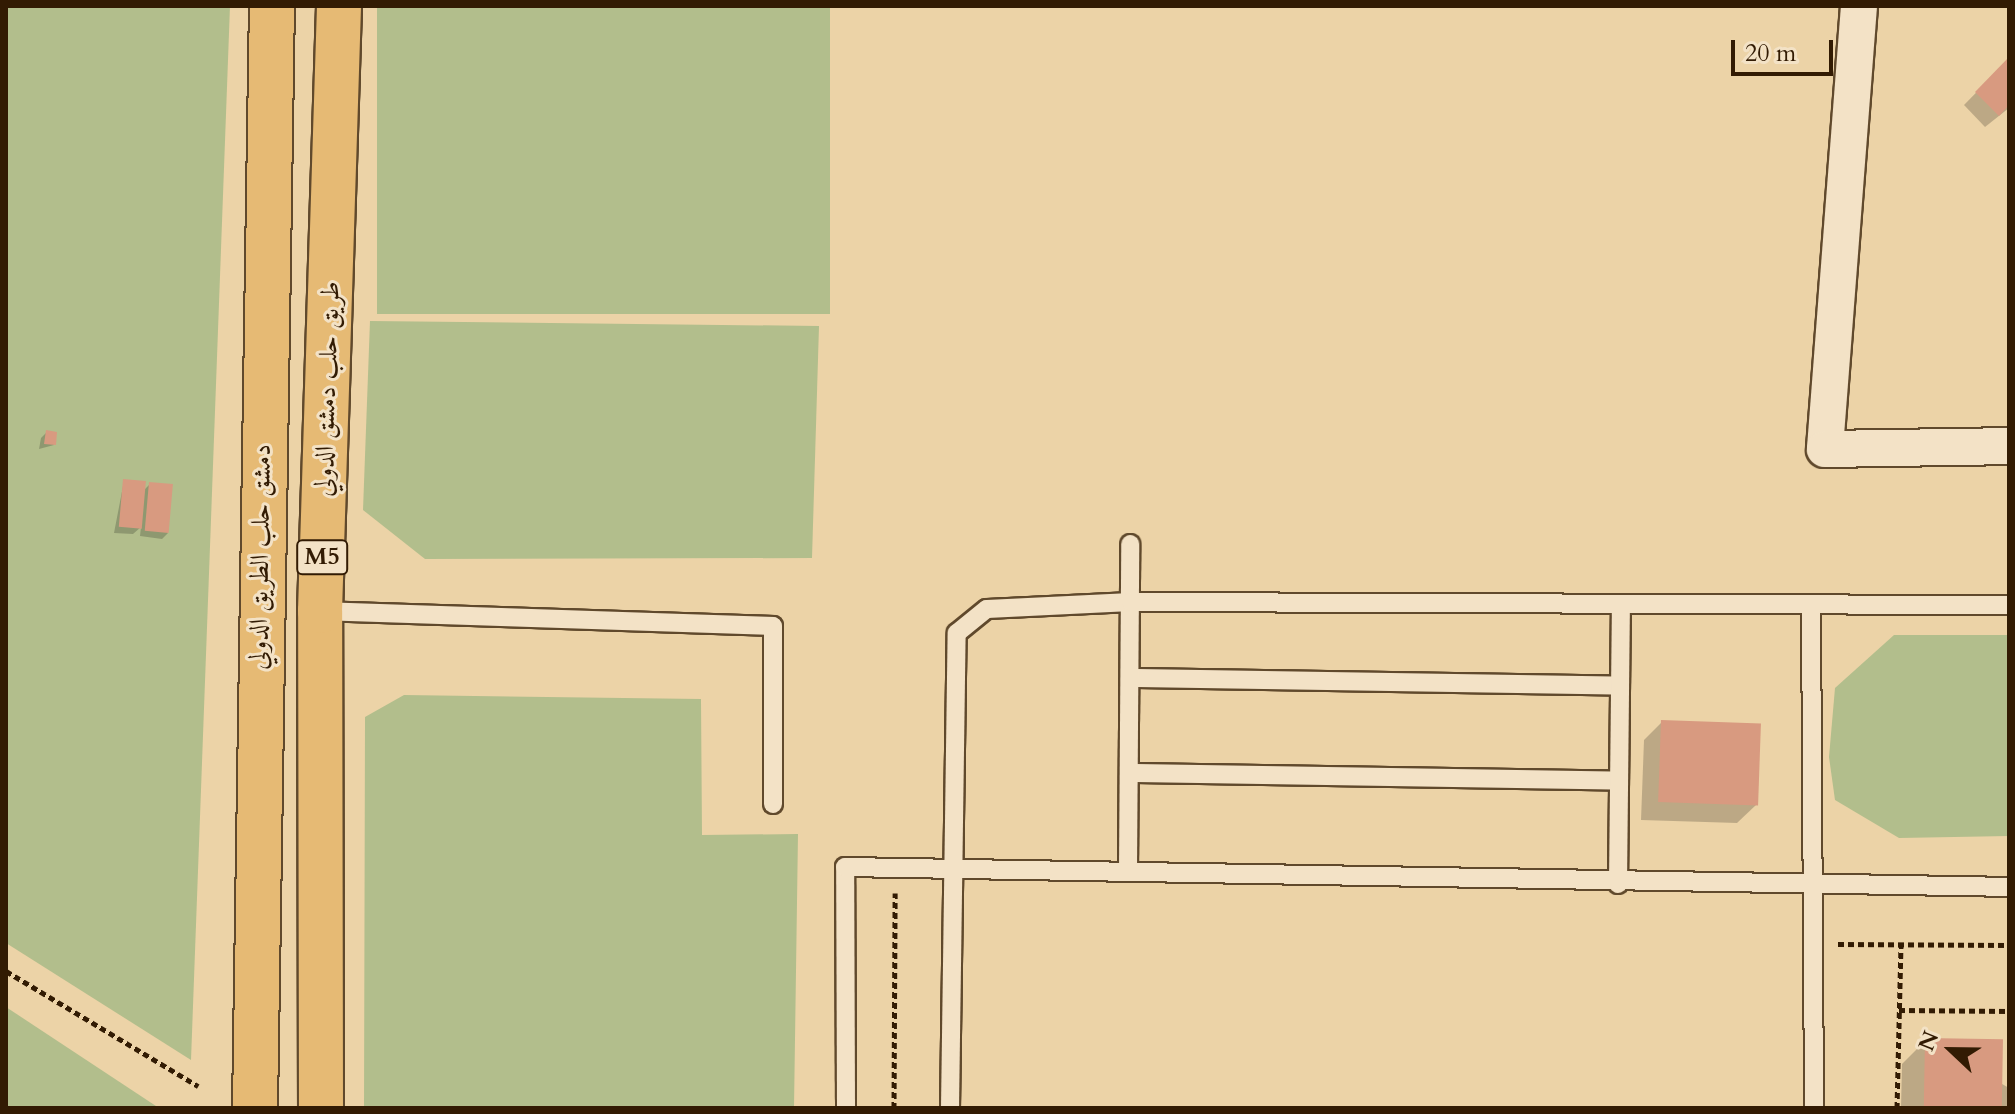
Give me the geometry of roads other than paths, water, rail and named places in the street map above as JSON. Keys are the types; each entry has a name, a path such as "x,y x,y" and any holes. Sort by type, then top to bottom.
{"highway":[{"name":"دمشق حلب الطريق الدولي","path":"255,1108 272,6"},
{"name":"طريق حلب دمشق الدولي","path":"321,1108 320,611 339,6"}],"street":[{"path":"1859,6 1825,449 2009,446"}],"lane":[{"path":"1128,871 1130,544"},
{"path":"950,1108 957,633 987,609 1131,602 2009,605"},
{"path":"1618,884 1621,604"},
{"path":"1811,604 1814,1108"},
{"path":"320,611 773,626 773,804"},
{"path":"1130,678 1620,686"},
{"path":"1129,773 1619,781"},
{"path":"846,1108 845,867 954,866 1813,889 2009,887"}]}
